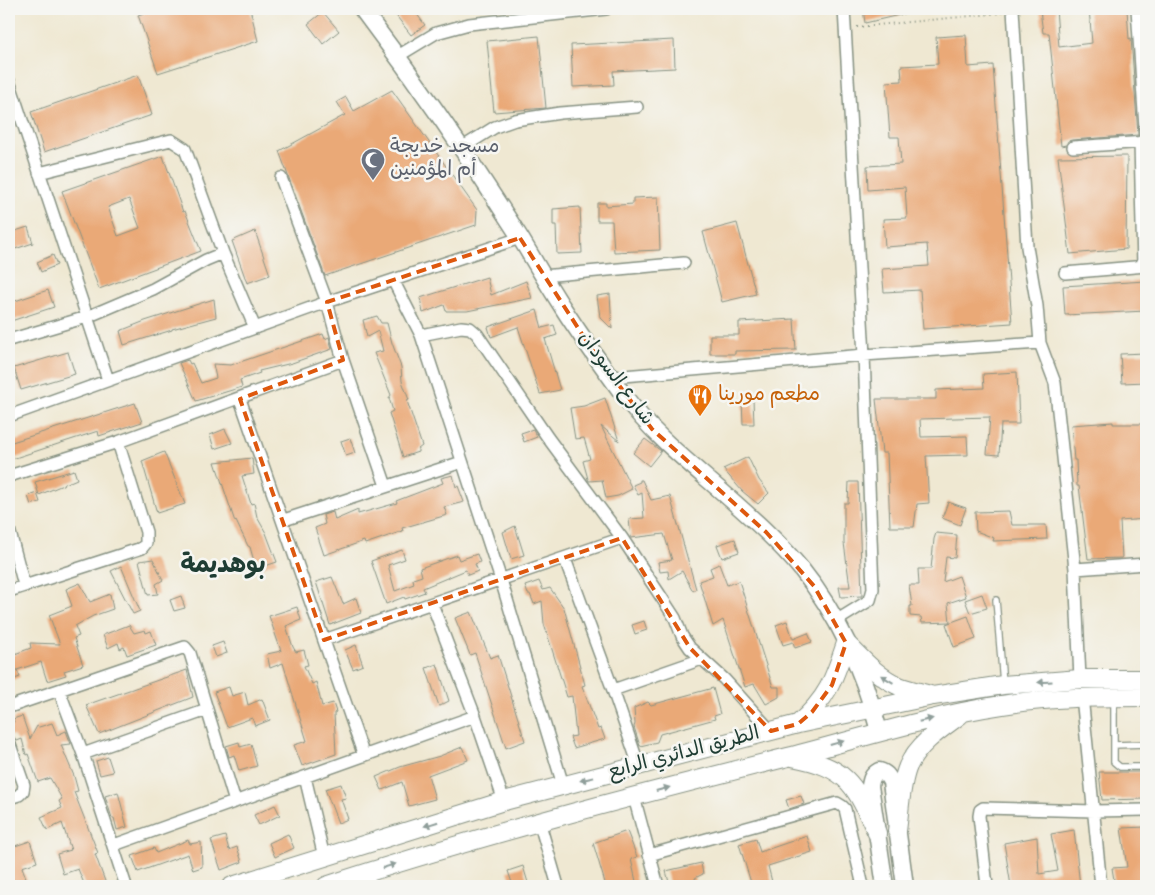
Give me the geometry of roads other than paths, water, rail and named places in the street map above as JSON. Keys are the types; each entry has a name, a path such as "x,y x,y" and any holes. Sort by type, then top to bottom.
{"main road":[{"name":"شارع السودان","path":"362,9 398,56 520,238 564,309 626,398 669,446 766,532 801,569 814,586 836,621 859,669 879,731"},
{"path":"798,724 812,712 832,685 846,643 867,665 882,676 899,686 933,696"},
{"name":"الطريق الدائري الرابع","path":"326,886 367,880 539,821 879,731 1081,688 1146,679"},
{"name":"الطريق الدائري الرابع","path":"243,885 324,857 504,801 798,724 933,696 1003,685 1081,688 1114,697 1146,697"},
{"path":"897,830 908,766 918,751 934,734 965,712"},
{"path":"790,756 817,762 831,768 845,778 856,790 877,833"},
{"path":"885,886 870,786 870,780 879,771 884,772 891,782 905,886"}],"street":[{"path":"398,56 436,33 449,28 469,24 606,9"},
{"path":"836,621 870,600 873,589 864,355 844,9"},
{"path":"1064,273 1145,266 1144,142 1137,9"},
{"path":"1013,10 1028,247 1037,306 1040,344 1055,382 1075,569 1081,688 1101,886"},
{"path":"9,81 108,380"},
{"path":"460,148 495,127 515,120 560,113 637,107"},
{"path":"39,173 171,140 185,149 223,253 254,328"},
{"path":"1073,148 1144,142"},
{"path":"281,178 327,302 343,360 386,486"},
{"path":"9,416 327,302 520,238"},
{"path":"9,340 87,317 153,289 206,260 223,253"},
{"path":"543,276 684,263"},
{"path":"393,280 421,335 501,580 563,785"},
{"path":"421,335 461,328 470,328 477,334 548,438 622,538 675,618 682,636 690,648 724,679 771,731"},
{"path":"612,377 864,355 1040,344"},
{"path":"9,476 118,442 343,360"},
{"path":"240,398 284,520 364,756"},
{"path":"9,591 142,548 146,543 146,532 118,442"},
{"path":"284,520 462,462"},
{"path":"9,529 24,586"},
{"path":"324,640 622,538"},
{"path":"565,558 614,690 639,766"},
{"path":"1075,569 1146,564"},
{"path":"432,604 475,716 504,801"},
{"path":"9,707 185,647 190,653 235,802"},
{"path":"614,690 702,659"},
{"path":"59,690 83,754 126,886"},
{"path":"83,754 207,710"},
{"path":"114,845 475,716"},
{"path":"9,742 24,785 23,791 19,795 9,798"},
{"path":"305,777 324,857"},
{"path":"634,797 658,886"},
{"path":"649,854 837,803 845,810 863,886"},
{"path":"987,886 979,816 980,810 983,808 1094,811 1146,810"},
{"path":"539,821 558,886"}],"lane":[{"path":"996,600 1003,685"},
{"path":"1114,697 1114,762 1120,767 1146,767"},
{"path":"1114,744 1146,744"}],"place":[{"name":"مسجد خديجة أم المؤمنين","path":"373,181"},
{"name":"مطعم مورينا","path":"700,417"}],"district":[{"name":"بوهديمة","path":"223,567"}]}
